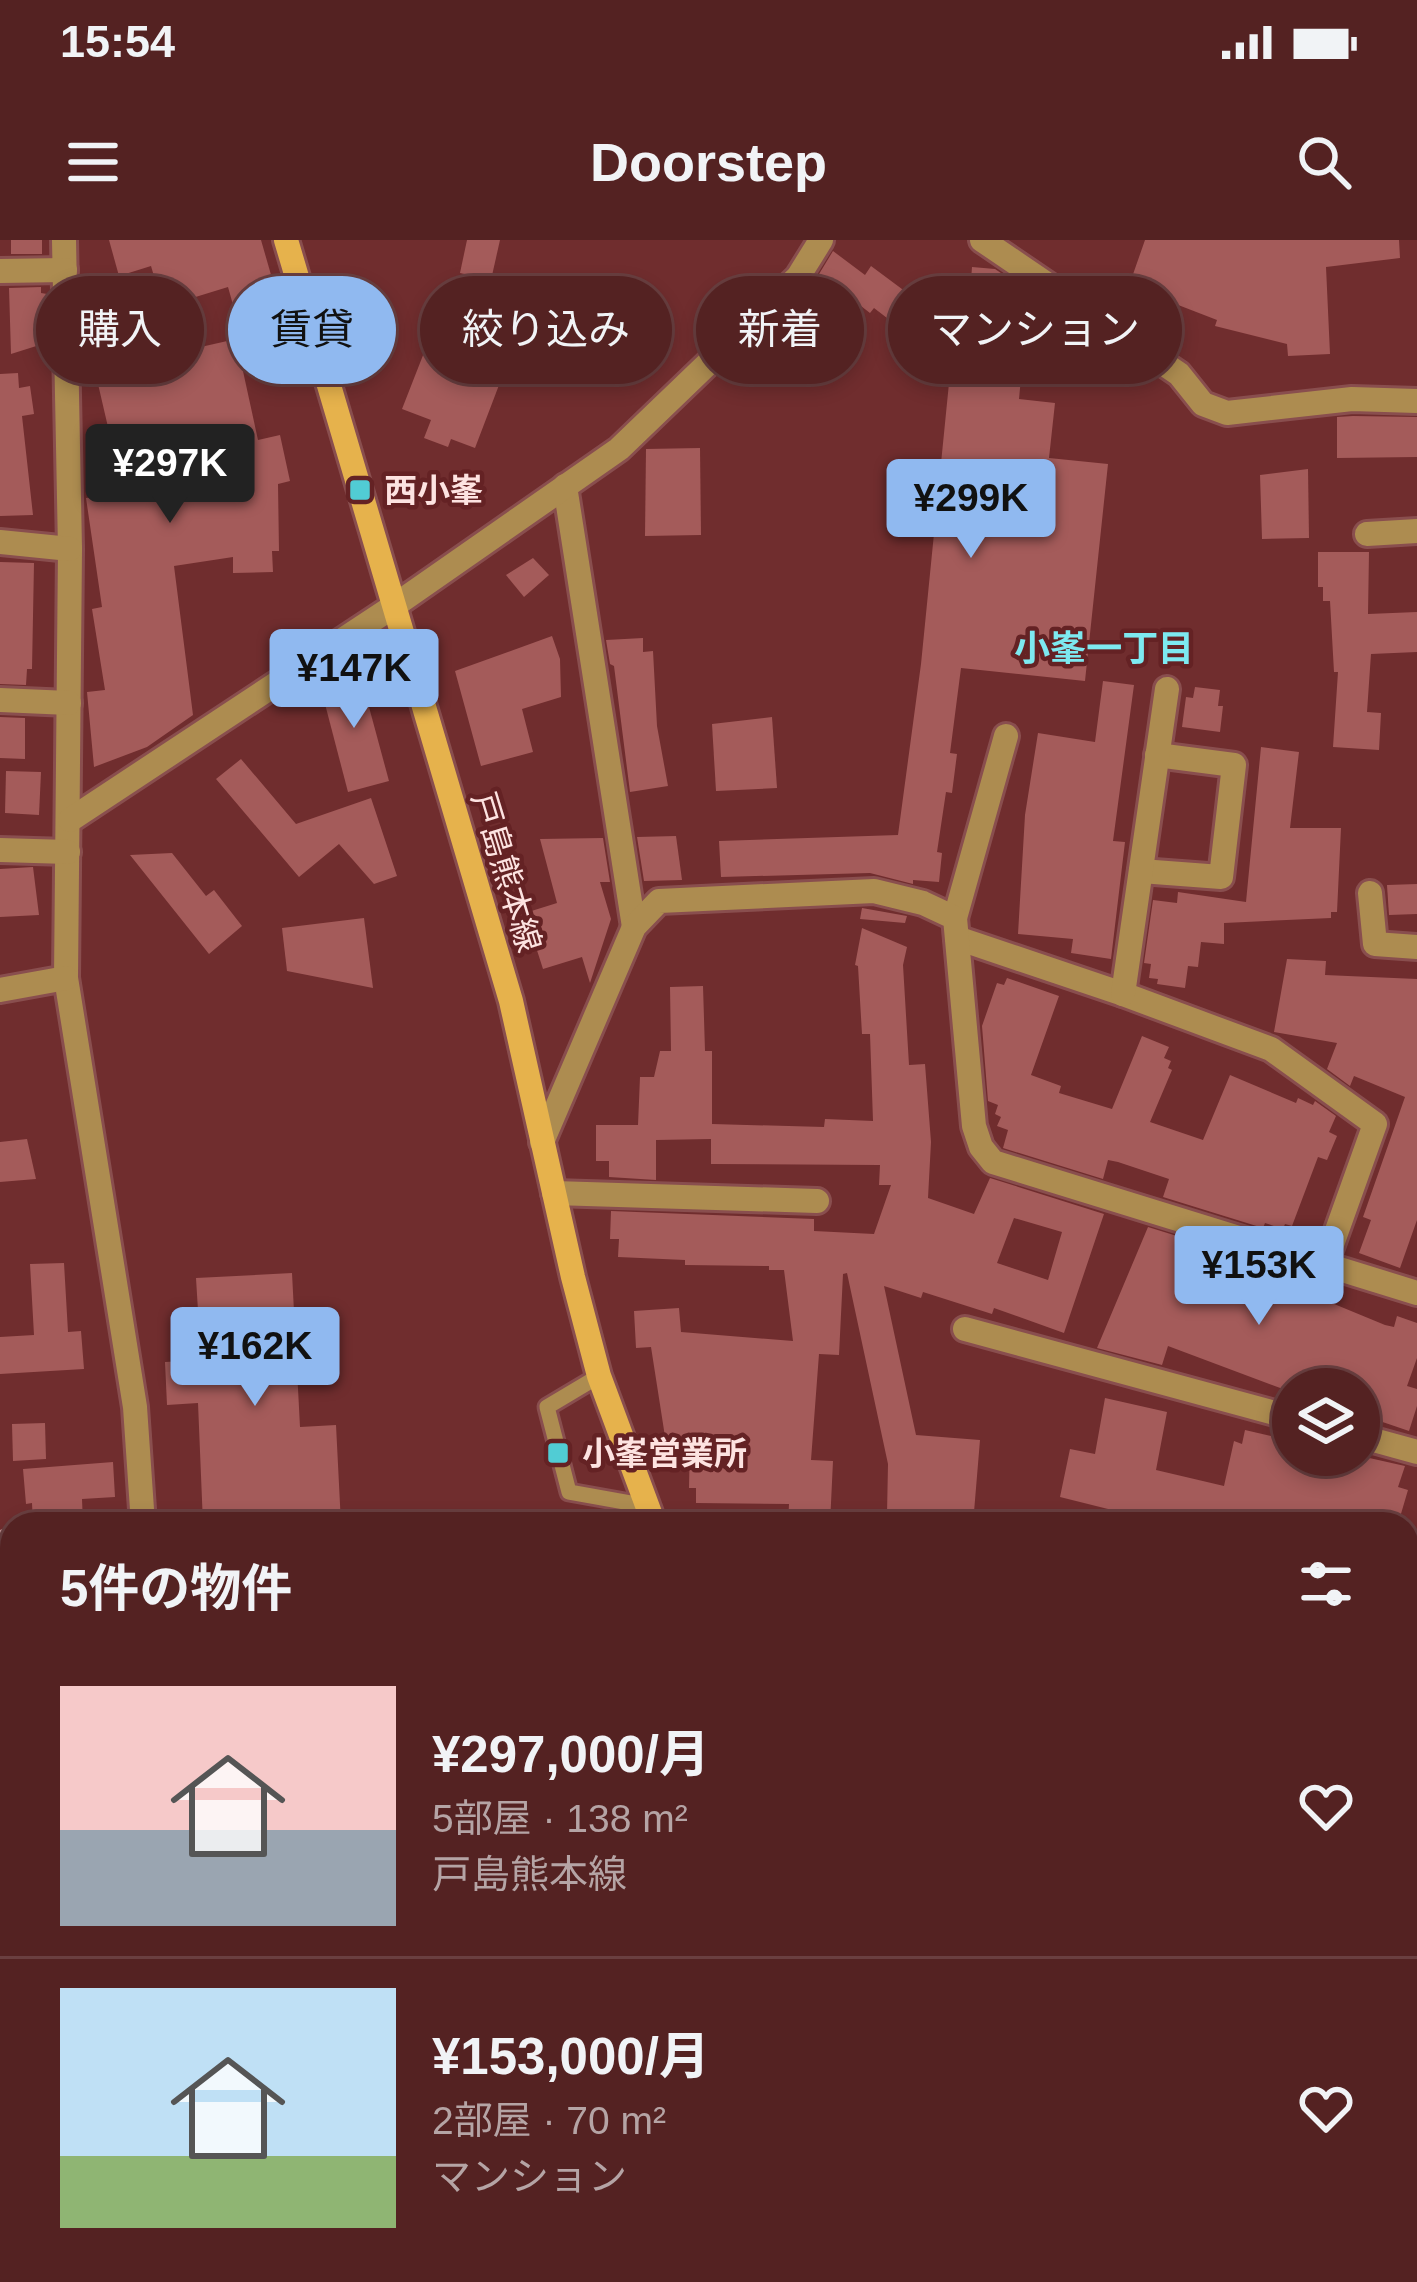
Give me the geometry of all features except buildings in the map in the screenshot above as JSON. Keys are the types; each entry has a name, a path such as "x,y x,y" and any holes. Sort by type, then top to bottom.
{"main road":[{"name":"戸島熊本線","path":"286,240 511,1001 599,1376 650,1512"}],"street":[{"path":"64,240 70,549 66,978 135,1407 142,1512"},
{"path":"70,820 394,606 619,449 798,277 821,240"},
{"path":"982,240 1179,374 1203,404 1228,413 1352,399 1417,401"},
{"path":"0,271 64,270"},
{"path":"566,486 634,927"},
{"path":"1366,534 1417,531"},
{"path":"0,542 70,549"},
{"path":"1123,994 1167,689"},
{"path":"0,700 69,703"},
{"path":"1006,736 956,928 974,1126 981,1147 993,1162 1417,1293"},
{"path":"1141,871 1221,878 1234,765 1157,755"},
{"path":"0,850 68,852"},
{"path":"542,1142 634,927 659,901 874,891 923,903 956,928 1271,1049 1376,1124 1325,1264"},
{"path":"1370,893 1375,944 1417,947"},
{"path":"0,990 66,978"},
{"path":"554,1193 817,1202"},
{"path":"965,1329 1272,1412"},
{"path":"1380,1442 1417,1452"}],"lane":[{"path":"599,1376 547,1407 569,1492 640,1512"}],"place":[{"name":"西小峯","path":"360,490"},
{"name":"小峯営業所","path":"558,1453"}],"district":[{"name":"小峯一丁目","path":"1104,648"}]}
